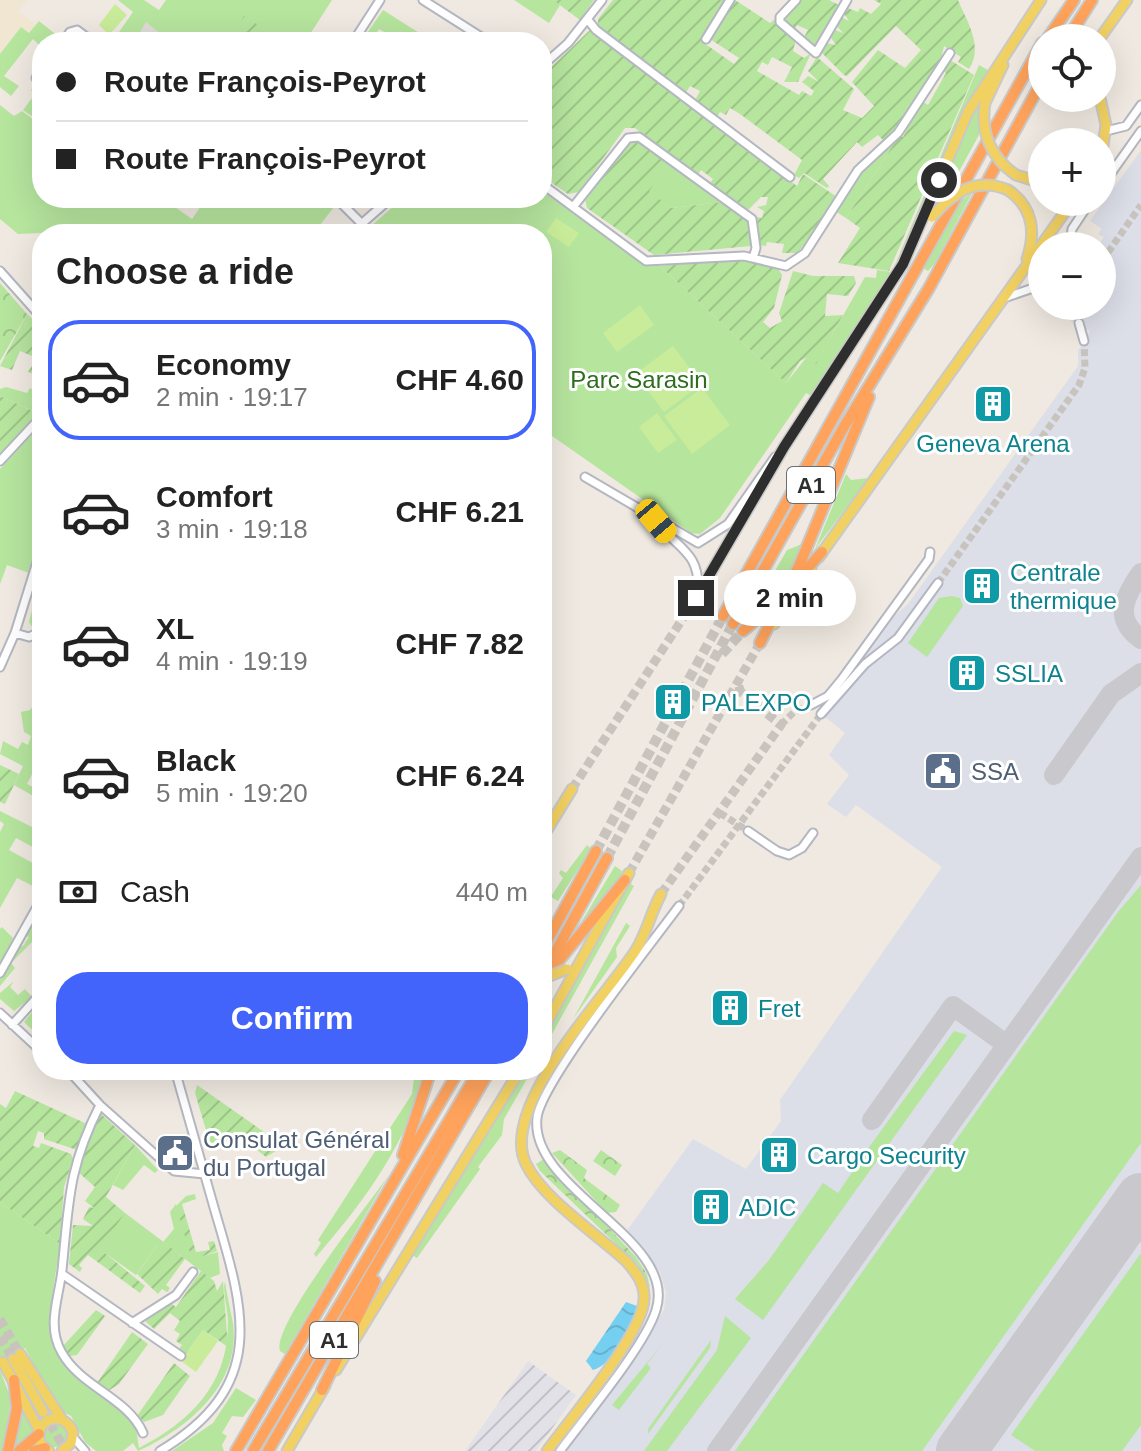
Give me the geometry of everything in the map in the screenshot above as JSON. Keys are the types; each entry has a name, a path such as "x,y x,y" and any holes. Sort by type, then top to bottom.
{"highway":[{"path":"1053,24 1065,0"},
{"name":"A1","path":"1057,24 1074,0"},
{"path":"1077,24 1092,0"},
{"name":"A1","path":"723,616 1028,70"},
{"name":"A1","path":"733,624 845,425 893,349 1028,106"},
{"path":"760,643 787,592 856,425 893,349"},
{"path":"743,631 787,592 822,552"},
{"path":"552,932 596,851"},
{"path":"552,961 607,858"},
{"path":"552,968 627,876"},
{"path":"396,1175 428,1080"},
{"path":"236,1451 453,1080"},
{"name":"A1","path":"253,1451 473,1080"},
{"name":"A1","path":"268,1451 484,1080"},
{"path":"322,1390 399,1228"},
{"path":"8,1451 17,1408 14,1380"},
{"path":"19,1451 39,1432"}],"main road":[{"path":"1028,179 1016,175 999,160 988,142 983,118 985,103 1041,0"},
{"path":"1110,24 1127,0"},
{"path":"913,245 968,112 989,75 1016,41"},
{"path":"697,596 784,447 857,340 913,245 946,201 967,188 988,185 1008,190 1024,206 1032,224 1031,246 1023,270"},
{"path":"760,643 1062,216"},
{"path":"552,822 572,789"},
{"path":"552,1013 627,876"},
{"path":"552,1068 638,945 661,894"},
{"path":"552,976 567,969 587,948"},
{"path":"287,1451 514,1080"},
{"path":"545,1080 522,1127 522,1153 532,1174 626,1261 639,1277 644,1295 634,1330 547,1451"},
{"path":"12,1358 14,1380 39,1432 43,1450"},
{"path":"12,1358 43,1412"},
{"path":"12,1358 72,1427 73,1437 65,1451"},
{"path":"39,1432 48,1420 61,1418"}],"street":[{"path":"359,32 380,0"},
{"path":"423,0 473,32"},
{"path":"552,56 588,20 602,0"},
{"path":"706,39 730,0"},
{"path":"796,0 780,17 780,22 816,53 847,0"},
{"path":"588,20 596,30 790,177"},
{"path":"552,191 646,261 753,258 786,266 805,253 858,170 898,133 950,53"},
{"path":"1116,128 1126,126 1141,105"},
{"path":"1116,166 1141,131"},
{"path":"573,207 628,138 639,137 752,219 756,248 753,258"},
{"path":"346,208 362,224 380,208"},
{"path":"1023,270 1028,276"},
{"path":"0,271 32,307"},
{"path":"1003,299 1028,289"},
{"path":"1079,323 1084,341"},
{"path":"0,461 32,427"},
{"path":"585,477 598,481 693,542 706,541 728,524 766,467 784,447"},
{"path":"656,521 690,553 698,574 697,596"},
{"path":"811,705 828,696 842,679 929,559 930,552"},
{"path":"0,667 15,633 32,578"},
{"path":"821,714 865,664 898,638 938,583"},
{"path":"15,633 32,636"},
{"path":"748,831 777,851 789,855 802,848 813,833"},
{"path":"560,1451 651,1322 659,1292 645,1261 548,1156 537,1130 544,1096 679,906"},
{"path":"0,973 32,916"},
{"path":"12,1025 32,1003"},
{"path":"0,1013 32,1043"},
{"path":"77,1080 100,1105 174,1171 205,1174"},
{"path":"160,1451 197,1427 217,1405 231,1378 238,1354 237,1296 178,1080"},
{"path":"100,1105 82,1143 68,1189 62,1274 53,1325 61,1353 86,1379 137,1419 143,1433"},
{"path":"132,1323 176,1295 193,1272"},
{"path":"62,1274 181,1356"},
{"path":"73,1437 85,1451"}],"shaded area":[{"path":"0,0 27,0 18,11 36,25 29,33 21,27 0,54"},
{"path":"146,22 158,32 140,32"},
{"path":"1141,150 1141,1451 566,1451 664,1310 666,1292 660,1272 626,1232 693,1139 746,1169 781,1121 780,1100 942,867 856,805 846,817 827,804 849,775 829,755 845,733 818,711 846,682 892,618 908,604 1078,366 1078,351 1090,331 1070,320 1116,320 1116,232 1100,232 1102,229 1090,221 1094,216 1116,216 1116,185"},
{"path":"528,1361 576,1395 536,1451 465,1451"}],"green space":[{"path":"118,0 144,0 159,10 166,0 332,0 311,32 119,32 133,12"},
{"path":"514,0 553,0 560,5 549,23"},
{"path":"553,0 594,0 580,20"},
{"path":"613,0 726,0 701,41 734,64 739,58 710,39 735,0 770,23 774,20 796,39 793,51 804,58 811,53 798,82 784,82 792,67 772,57 768,65 762,62 757,71 799,95 802,91 811,96 814,91 802,82 808,76 819,82 808,71 817,57 854,89 843,110 862,118 874,106 852,82 878,50 905,68 921,50 896,26 847,76 844,75 820,51 825,43 836,45 829,35 835,30 843,33 835,24 841,17 849,21 843,12 845,7 858,12 860,8 871,14 881,4 874,0 958,0 972,34 975,52 969,69 958,62 961,57 944,46 941,59 896,131 885,142 878,135 862,147 857,142 823,179 829,186 827,188 804,173 799,178 794,175 802,160 740,114 730,108 726,115 720,112 716,119 694,102 700,91 690,86 685,94 598,28 598,19"},
{"path":"800,0 829,0 841,6 815,45 803,39 808,30 797,25 795,29 784,19"},
{"path":"115,4 127,15 112,32 106,32 99,25"},
{"path":"383,10 418,32 384,32 379,29 377,32 368,32"},
{"path":"244,16 257,24 252,32 234,32"},
{"path":"39,21 53,32 32,32 32,40 4,76 19,86 11,96 0,87 0,54 21,27 29,33"},
{"path":"590,30 797,186 803,174 837,197 798,253 782,253 784,244 767,242 766,246 759,245 757,217 762,218 764,211 757,207 766,205 768,197 761,197 748,210 709,185 713,179 701,170 697,176 635,128 625,128 579,192 568,194 552,183 552,66"},
{"path":"950,60 974,75 889,271 838,263 860,228 846,218 899,136 903,137 922,101 928,105 946,73 942,70"},
{"name":"Parc Sarasin","path":"979,65 988,70 965,113 919,225 886,286 810,395 806,393 720,518 700,534 691,533 552,436 552,224 373,224 392,208 552,208 552,198 634,258 647,266 660,266 786,383 806,358 816,363 865,277 876,278 877,270 892,272"},
{"path":"32,98 32,116 23,110"},
{"path":"979,102 979,135 946,195 936,204 959,141"},
{"path":"0,105 14,116 22,111 32,118 32,208 176,208 192,219 200,208 333,208 321,224 32,224 32,233 18,234 0,219"},
{"path":"899,136 846,218 835,211 863,169"},
{"path":"638,140 669,164 649,191 671,208 722,202 750,221 751,246 654,255 587,208 585,199 629,142"},
{"path":"669,164 722,202 671,208 648,191"},
{"path":"972,193 935,263 928,271 923,268 961,200"},
{"path":"556,218 579,233 569,247 552,236 552,224"},
{"path":"747,260 777,267 782,275 774,308 763,322 770,328 782,321 779,313 793,271 813,276 854,276 856,283 848,296 827,294 825,316 843,315 816,364 806,358 800,361 786,383 660,266"},
{"path":"0,283 27,314 0,361"},
{"path":"640,305 654,325 617,352 603,333"},
{"path":"27,314 32,319 32,356 20,351 12,370 0,366"},
{"path":"673,346 702,384 664,412 635,374"},
{"path":"6,387 27,393 32,389 32,411 0,396 0,389"},
{"path":"702,388 730,425 692,454 664,416"},
{"path":"0,396 32,411 32,421 0,453"},
{"path":"657,413 677,440 658,453 639,427"},
{"path":"32,435 32,562 29,573 7,565 0,584 0,469"},
{"path":"846,474 851,480 869,478 815,549"},
{"path":"802,544 783,586 771,578 787,550"},
{"path":"939,598 960,598 963,606 927,657 908,643"},
{"path":"32,707 32,774 27,784 32,787 32,795 14,785 23,766 0,754 3,741 18,749 22,742 28,745 31,736 24,732 21,712"},
{"path":"0,765 19,774 5,804 0,802"},
{"path":"0,811 32,827 32,847 16,838 9,850 32,863 32,886 17,878 0,908 0,832 4,824 0,821"},
{"path":"587,845 591,849 558,901 552,895 563,878 559,873 561,870 566,873"},
{"path":"615,866 622,871 616,886 568,944"},
{"path":"629,883 634,886 552,1034 552,1020"},
{"path":"1141,885 1141,1143 922,1451 735,1451 1118,912"},
{"path":"32,917 32,942 11,963 15,968 0,986 0,976 17,947 23,946 29,937 21,935"},
{"path":"626,923 630,926 616,948 617,957 573,1019"},
{"path":"2,927 13,938 0,970 0,929"},
{"path":"14,981 10,987 18,995 25,989 32,997 14,1011 0,999 0,993"},
{"path":"32,1012 32,1030 24,1022"},
{"path":"954,1031 967,1035 763,1320 735,1299 769,1260 823,1183 838,1193 857,1165 847,1157 860,1152 864,1154"},
{"path":"414,1080 424,1080 408,1123 382,1170 316,1257 314,1254 321,1243 318,1240 412,1094"},
{"path":"518,1080 526,1080 504,1119 502,1135 478,1167 480,1169 417,1258 412,1255"},
{"path":"197,1085 284,1146 266,1157 237,1134 216,1148 209,1140 195,1093"},
{"path":"15,1091 87,1124 77,1150 44,1139 44,1133 38,1131 33,1146 39,1148 41,1143 71,1154 73,1159 64,1187 60,1244 0,1202 0,1104 6,1108"},
{"path":"101,1114 135,1145 106,1197 125,1213 100,1249 145,1286 140,1293 88,1255 79,1265 82,1268 80,1272 69,1264 73,1225 93,1226 83,1219 89,1207 94,1208 85,1201 95,1187 78,1172 84,1149"},
{"path":"135,1145 158,1170 155,1173 144,1165 123,1190 113,1185"},
{"path":"560,1150 587,1170 584,1178 620,1205 616,1212 607,1213 552,1153"},
{"path":"601,1150 622,1165 615,1176 593,1161"},
{"path":"544,1159 636,1257 647,1274 650,1288 638,1265 540,1171 536,1164"},
{"path":"388,1176 285,1354 280,1351 281,1337 290,1317"},
{"path":"195,1194 196,1199 182,1204 196,1252 210,1250 208,1242 214,1241 217,1251 192,1260 176,1206 186,1196"},
{"path":"0,1202 60,1244 51,1309 53,1344 77,1378 135,1422 139,1448 190,1413 214,1382 226,1345 225,1282 233,1323 229,1366 220,1385 192,1417 138,1451 133,1443 123,1451 96,1451 85,1442 71,1416 57,1409 25,1348 0,1362"},
{"path":"176,1204 192,1259 218,1252 220,1274 210,1278 163,1242 174,1229 170,1212"},
{"path":"125,1213 161,1240 136,1275 99,1249"},
{"path":"161,1240 185,1259 166,1285 170,1288 167,1292 162,1289 158,1294 137,1274"},
{"path":"1141,1253 1141,1425 1122,1451 1035,1451 1011,1435"},
{"path":"201,1271 214,1281 217,1291 223,1281 228,1347 203,1330 185,1355 178,1350 182,1345 176,1341 180,1334 174,1330 180,1321 170,1313 154,1329 143,1319 169,1302 176,1307"},
{"path":"96,1310 105,1316 77,1355 70,1356 63,1346"},
{"path":"725,1316 751,1338 667,1451 644,1451 717,1350"},
{"path":"203,1330 218,1341 196,1372 181,1361"},
{"path":"132,1332 148,1344 119,1384 108,1391 97,1383"},
{"path":"711,1340 710,1348 648,1434 648,1429"},
{"path":"665,1341 647,1364 651,1368 619,1410 612,1405"},
{"path":"174,1363 190,1376 163,1415 144,1422 137,1416"},
{"path":"0,1370 11,1399 3,1451 0,1451"},
{"path":"236,1388 256,1400 243,1417 232,1416 222,1433 227,1436 222,1445 224,1451 172,1451 213,1423"},
{"path":"20,1401 34,1429 16,1451 10,1451"},
{"path":"56,1423 65,1426 68,1435 65,1444 56,1447 47,1444 44,1435 47,1426"}],"water":[{"path":"626,1302 637,1306 626,1333 608,1360 593,1370 586,1361"}],"taxiway":[{"path":"1141,573 1124,608 1127,624 1141,639"},
{"path":"1054,775 1111,694 1141,673"},
{"path":"717,1451 1141,857"},
{"path":"872,1120 953,1006 1007,1045"},
{"path":"955,1451 1057,1317"}],"runway":[{"path":"961,1451 1141,1198"}],"tunnel":[{"path":"1116,241 1141,205"},
{"path":"938,583 1079,385 1085,368 1084,341"},
{"path":"572,789 696,598"},
{"path":"596,851 723,616"},
{"path":"607,858 733,624"},
{"path":"722,654 743,631"},
{"path":"629,873 760,643"},
{"path":"661,894 781,725 741,692 737,682"},
{"path":"781,725 795,711 811,705"},
{"path":"679,906 821,714"},
{"path":"720,813 748,831"},
{"path":"0,1319 20,1354"},
{"path":"0,1337 13,1359"},
{"path":"43,1412 66,1451"}],"place":[{"name":"Geneva Arena","path":"993,404"},
{"name":"Centrale thermique","path":"982,586"},
{"name":"SSLIA","path":"967,673"},
{"name":"PALEXPO","path":"673,702"},
{"name":"SSA","path":"943,771"},
{"name":"Fret","path":"730,1008"},
{"name":"Consulat Général du Portugal","path":"175,1153"},
{"name":"Cargo Security","path":"779,1155"},
{"name":"ADIC","path":"711,1207"}],"route":[{"path":"696,598 784,447 857,340 903,264 939,180"}]}
